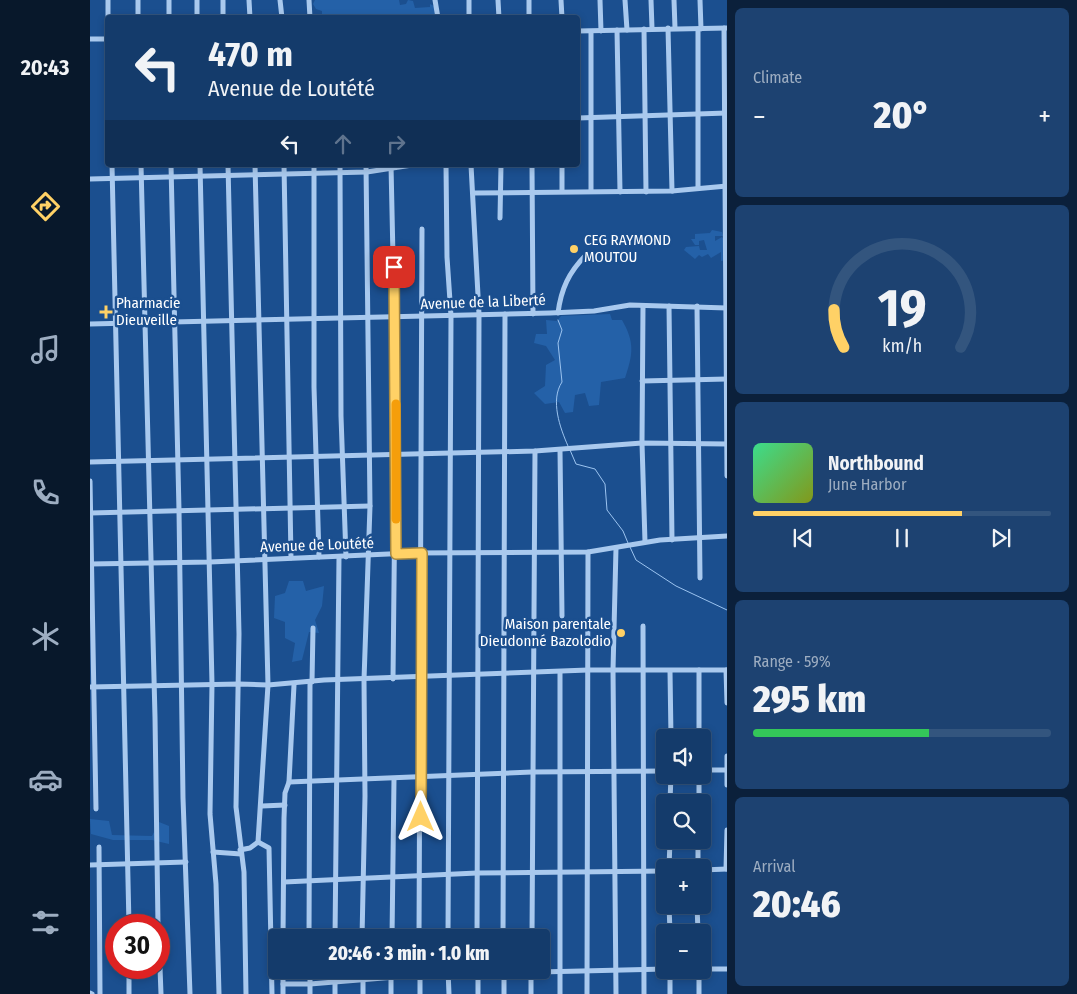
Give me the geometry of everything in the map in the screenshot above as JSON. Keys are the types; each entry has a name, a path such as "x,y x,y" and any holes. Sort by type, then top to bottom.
{"street":[{"path":"108,0 108,15"},
{"path":"138,0 138,15"},
{"path":"169,0 169,15"},
{"path":"197,0 197,15"},
{"path":"223,0 223,15"},
{"path":"249,0 250,15"},
{"path":"280,0 282,15"},
{"path":"309,0 310,15"},
{"path":"435,0 438,15"},
{"path":"469,0 469,15"},
{"path":"498,0 499,15"},
{"path":"529,0 529,15"},
{"path":"561,0 562,15"},
{"path":"600,0 601,31"},
{"path":"625,0 627,30"},
{"path":"651,0 652,28"},
{"path":"672,191 671,115 674,0"},
{"path":"698,188 700,0"},
{"path":"580,31 652,28 725,28 727,476"},
{"path":"644,29 646,192"},
{"path":"617,30 620,192"},
{"path":"591,32 591,191"},
{"path":"90,39 105,39"},
{"path":"580,118 726,113"},
{"path":"112,167 129,914"},
{"path":"141,167 158,914"},
{"path":"170,167 183,685 183,798 190,994"},
{"path":"200,167 212,684 210,797 216,884 219,994"},
{"path":"228,167 238,561 239,684 236,788 240,852 244,872 246,994"},
{"path":"213,852 240,852 258,842 262,806 268,685 255,167"},
{"path":"284,167 291,558"},
{"path":"314,167 315,456 319,558"},
{"path":"335,929 337,680 344,507 340,167"},
{"path":"362,929 364,680 370,506 366,167"},
{"path":"90,180 367,172 391,167 395,317 396,554 393,679"},
{"path":"446,167 447,257 451,316 448,929"},
{"path":"471,167 479,314 477,929"},
{"path":"500,218 501,167"},
{"path":"532,167 533,314"},
{"path":"562,167 562,191"},
{"path":"473,193 646,192 726,186"},
{"path":"420,929 422,230"},
{"path":"558,313 566,280 575,266 586,255"},
{"name":"Avenue de la Liberté","path":"90,324 533,314 594,311 621,306 726,308"},
{"path":"643,306 642,443 645,542"},
{"path":"669,306 672,540"},
{"path":"697,306 700,379 700,578"},
{"path":"504,929 505,314"},
{"path":"642,381 727,379"},
{"path":"90,462 148,459 560,450 642,443 726,444"},
{"path":"532,929 535,450"},
{"path":"560,450 562,616"},
{"path":"90,481 92,687 96,809"},
{"path":"90,513 370,506"},
{"name":"Avenue de Loutété","path":"90,564 151,564 422,553 588,552 645,542 727,536"},
{"path":"616,548 613,670 616,772 616,994"},
{"path":"587,994 588,552"},
{"path":"644,626 644,994"},
{"path":"309,929 309,781 313,628"},
{"path":"92,687 212,684 294,685 337,680 533,674 588,670 726,670 727,703"},
{"path":"699,670 699,729"},
{"path":"670,671 670,729"},
{"path":"560,672 560,994"},
{"path":"283,929 285,793 289,782 294,685"},
{"path":"727,756 727,785"},
{"path":"711,770 727,770"},
{"path":"289,782 532,772 656,771"},
{"path":"392,929 394,779"},
{"path":"262,806 285,805"},
{"path":"711,870 727,869 727,830"},
{"path":"258,842 269,848 272,994"},
{"path":"99,847 100,994"},
{"path":"90,865 186,862"},
{"path":"284,882 477,873 656,871"},
{"path":"550,972 656,969"},
{"path":"711,969 727,969"},
{"path":"129,979 129,994"},
{"path":"160,979 161,994"},
{"path":"283,979 283,994"},
{"path":"310,979 310,994"},
{"path":"335,979 335,994"},
{"path":"283,984 335,983 377,979"},
{"path":"391,979 391,994"},
{"path":"420,979 420,994"},
{"path":"448,979 448,994"},
{"path":"478,979 478,994"},
{"path":"504,979 504,994"},
{"path":"531,979 531,994"},
{"path":"670,979 670,994"},
{"path":"699,979 699,994"},
{"path":"363,981 363,994"}],"shaded area":[{"path":"315,0 399,0 400,5 406,4 408,0 413,1 415,8 430,7 430,4 436,7 434,15 322,15 322,11 316,9 313,4"},
{"path":"712,230 722,232 723,236 715,236 715,241 722,237 724,240 727,260 721,261 721,252 711,258 708,254 702,257 699,255 695,259 684,250 686,247 699,246 700,250 707,250 704,240 699,241 699,245 695,245 691,239 695,239 695,234 710,233"},
{"path":"610,314 612,320 622,320 631,342 630,362 625,378 601,382 599,405 589,406 585,393 575,395 573,412 565,413 559,402 545,404 534,393 545,386 546,365 555,360 546,346 534,343 536,334 547,334 546,320 557,321 561,316"},
{"path":"289,581 303,581 306,591 324,586 322,606 315,620 319,633 309,632 302,660 292,662 295,643 285,638 285,622 274,618 275,596 285,593"},
{"path":"90,819 109,821 112,835 152,836 159,822 169,826 169,844 152,840 113,840 91,834"}],"waterway":[{"path":"558,320 562,330 558,343 562,382 558,389 557,405 559,423 568,446"},
{"path":"570,450 576,464 595,469 605,484 607,510 623,531 628,543"},
{"path":"630,547 636,560 676,586 727,610"}],"slow traffic":[{"path":"396,404 396,519"}],"place":[{"name":"CEG RAYMOND MOUTOU","path":"574,249"},
{"name":"Pharmacie Dieuveille","path":"106,312"},
{"name":"Maison parentale Dieudonné Bazolodio","path":"621,633"}],"route":[{"path":"394,267 396,554 422,553 421,817"}]}
